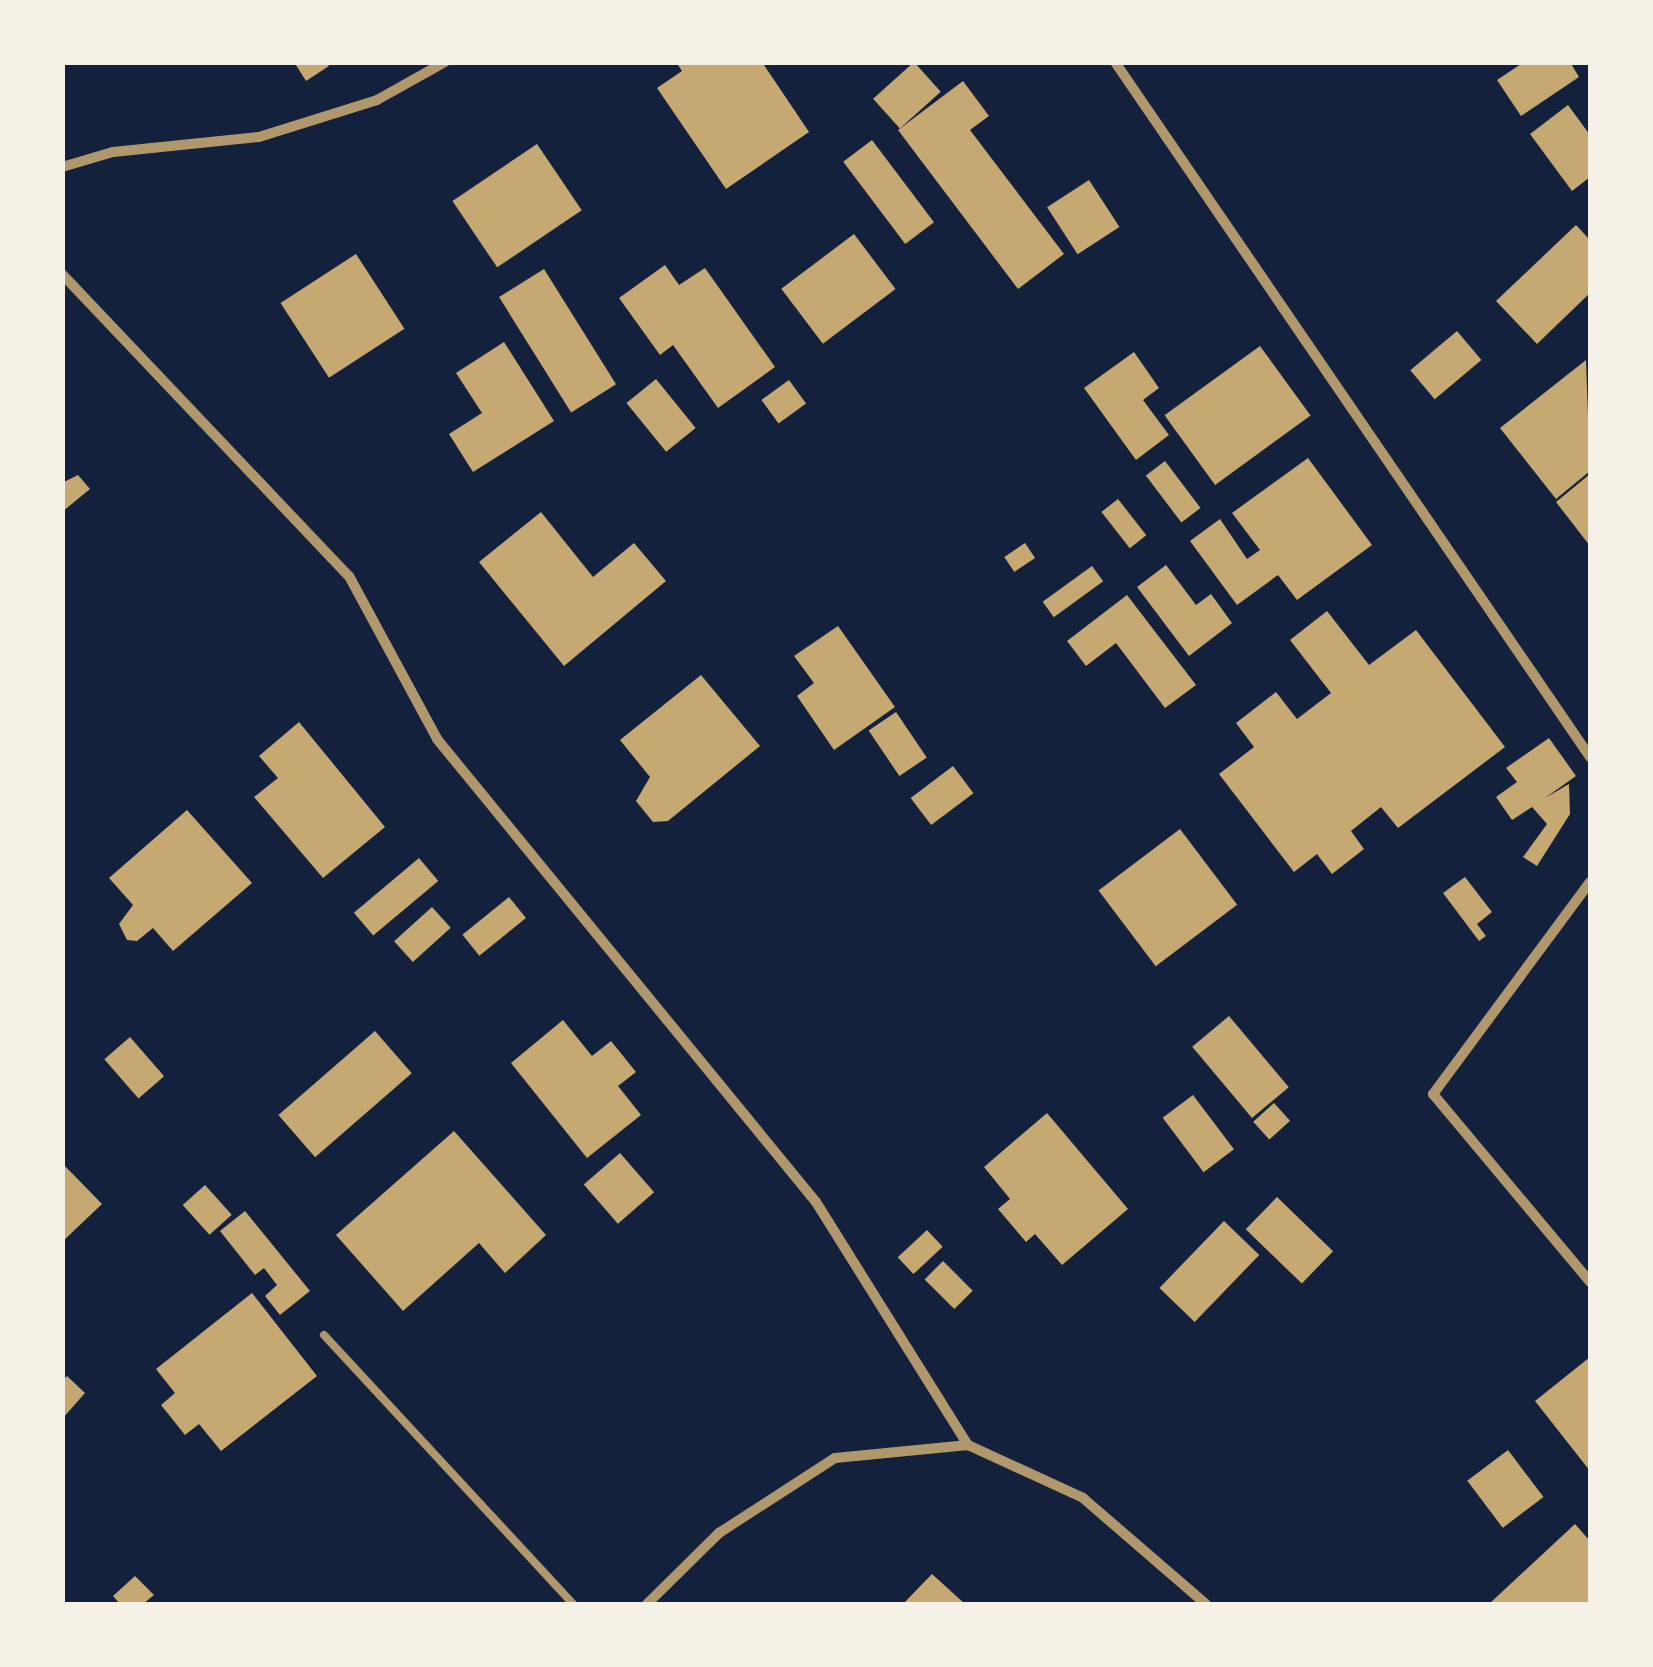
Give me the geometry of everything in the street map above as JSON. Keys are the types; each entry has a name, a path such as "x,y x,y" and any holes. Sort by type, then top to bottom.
{"street":[{"path":"62,167 113,152 259,137 377,100 444,62"},
{"path":"1115,62 1590,757"},
{"path":"62,274 349,576 437,738 816,1202 968,1445"},
{"path":"1590,882 1433,1094 1590,1282"},
{"path":"648,1604 719,1533 834,1458 968,1445 1084,1498 1206,1604"}],"lane":[{"path":"324,1336 573,1604"}],"building":[{"path":"294,62 326,62 329,66 306,81"},
{"path":"676,62 762,62 809,132 726,189 657,88 682,71"},
{"path":"914,62 941,92 900,129 873,99"},
{"path":"1524,62 1570,62 1579,77 1521,116 1497,80"},
{"path":"963,81 989,116 970,130 1064,254 1018,289 898,130"},
{"path":"1568,105 1590,135 1590,177 1572,191 1530,134"},
{"path":"872,140 934,222 905,244 843,162"},
{"path":"537,144 582,210 497,267 452,201"},
{"path":"1089,180 1119,227 1078,254 1047,207"},
{"path":"1576,225 1590,240 1590,293 1537,344 1496,301"},
{"path":"854,234 896,289 823,344 781,289"},
{"path":"356,254 404,329 329,378 281,303"},
{"path":"665,265 679,285 705,268 775,367 718,408 673,345 660,355 619,298"},
{"path":"544,269 616,384 571,412 499,297"},
{"path":"1457,331 1481,360 1435,399 1410,370"},
{"path":"504,342 554,421 473,472 449,434 482,413 456,373"},
{"path":"1260,346 1311,416 1215,485 1165,415"},
{"path":"1134,352 1159,388 1143,400 1169,435 1136,460 1084,388"},
{"path":"1586,360 1590,471 1556,499 1500,428"},
{"path":"656,379 696,428 666,452 626,403"},
{"path":"789,380 806,403 779,423 761,400"},
{"path":"1308,458 1372,545 1297,600 1278,575 1237,605 1190,541 1220,519 1247,559 1260,550 1232,513"},
{"path":"1165,461 1201,508 1181,523 1146,475"},
{"path":"1590,474 1590,546 1556,502"},
{"path":"78,475 90,489 62,512 62,483"},
{"path":"1118,499 1146,535 1130,548 1101,512"},
{"path":"541,512 593,577 634,543 666,581 564,666 479,562"},
{"path":"1025,543 1035,558 1014,572 1004,557"},
{"path":"1166,565 1196,605 1211,594 1232,623 1189,656 1137,587"},
{"path":"1092,566 1103,581 1054,617 1043,602"},
{"path":"1127,595 1196,685 1165,708 1116,643 1086,666 1067,641"},
{"path":"1327,611 1369,665 1416,630 1505,747 1398,828 1381,807 1351,831 1364,849 1332,874 1317,854 1294,872 1219,774 1254,747 1236,723 1276,692 1297,719 1331,693 1290,640"},
{"path":"838,626 895,707 834,750 797,696 814,683 794,656"},
{"path":"701,675 760,746 668,821 653,822 636,801 650,777 620,740"},
{"path":"896,712 927,758 899,776 869,730"},
{"path":"299,722 385,827 323,878 254,797 278,778 259,756"},
{"path":"1549,738 1576,776 1545,798 1569,784 1570,814 1537,866 1523,857 1547,824 1532,807 1512,820 1496,797 1517,782 1506,768"},
{"path":"953,766 973,793 931,825 911,798"},
{"path":"187,810 252,883 173,951 153,928 137,941 127,940 119,924 133,905 109,878"},
{"path":"1180,829 1237,905 1156,966 1099,890"},
{"path":"419,858 438,881 373,936 354,913"},
{"path":"1465,877 1492,912 1477,924 1486,936 1479,941 1443,893"},
{"path":"509,897 526,918 479,956 462,935"},
{"path":"432,907 451,928 413,962 394,941"},
{"path":"1229,1016 1289,1087 1252,1118 1192,1047"},
{"path":"563,1020 592,1056 611,1041 636,1072 618,1086 641,1115 587,1158 511,1063"},
{"path":"375,1031 412,1073 315,1157 278,1115"},
{"path":"130,1037 164,1076 138,1099 104,1059"},
{"path":"1193,1095 1234,1149 1204,1172 1163,1118"},
{"path":"1274,1103 1290,1121 1269,1140 1253,1122"},
{"path":"1047,1113 1128,1209 1062,1265 1035,1234 1026,1242 998,1209 1010,1199 984,1167"},
{"path":"454,1131 546,1235 505,1273 479,1243 403,1311 336,1235"},
{"path":"620,1153 654,1192 618,1224 584,1184"},
{"path":"62,1163 102,1204 62,1242"},
{"path":"205,1185 232,1215 209,1235 183,1205"},
{"path":"1277,1197 1333,1251 1302,1284 1246,1229"},
{"path":"245,1211 310,1291 280,1315 265,1296 277,1285 264,1268 255,1275 220,1231"},
{"path":"1224,1221 1259,1255 1195,1322 1159,1288"},
{"path":"927,1230 943,1247 913,1274 898,1257"},
{"path":"943,1261 973,1291 954,1309 925,1279"},
{"path":"252,1293 317,1376 221,1451 199,1424 185,1435 161,1405 175,1393 156,1369"},
{"path":"1590,1357 1590,1471 1535,1401"},
{"path":"67,1376 85,1393 62,1419 62,1381"},
{"path":"1508,1450 1544,1497 1503,1528 1467,1481"},
{"path":"1575,1524 1590,1541 1590,1604 1489,1604"},
{"path":"932,1574 965,1604 903,1604"},
{"path":"135,1576 154,1595 143,1604 120,1604 113,1596"}]}
